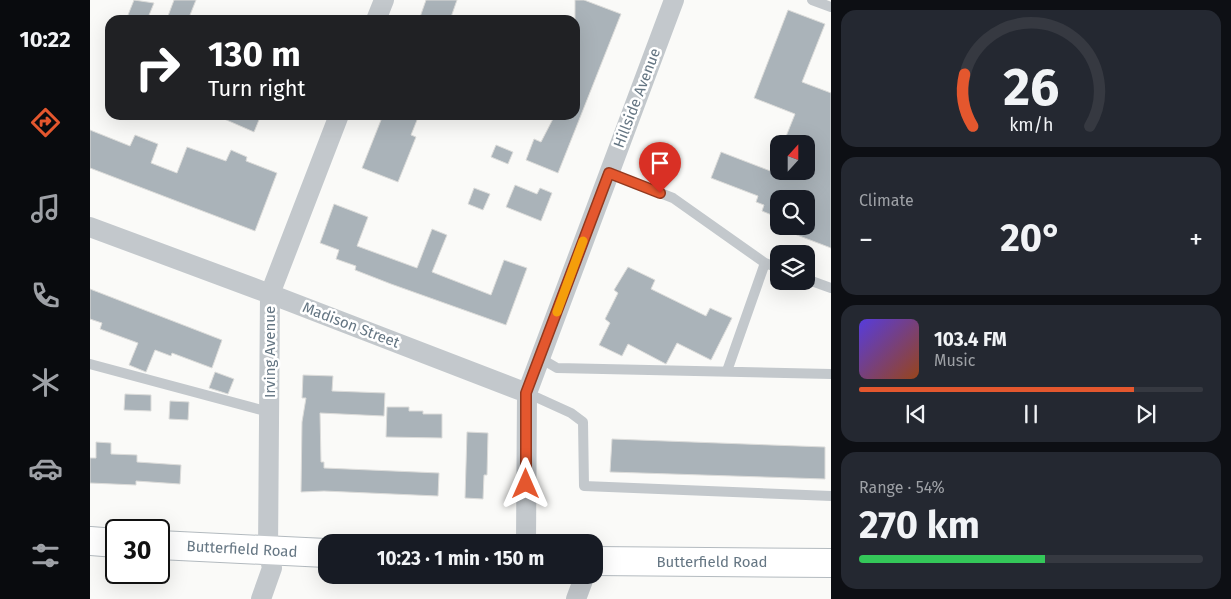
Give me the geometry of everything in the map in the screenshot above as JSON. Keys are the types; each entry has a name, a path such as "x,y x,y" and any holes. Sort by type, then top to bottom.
{"main road":[{"path":"90,541 105,542"},
{"name":"Butterfield Road","path":"170,546 318,553"},
{"name":"Butterfield Road","path":"603,561 831,563"}],"street":[{"path":"378,15 384,0"},
{"name":"Hillside Avenue","path":"526,534 526,393 674,0"},
{"name":"Irving Avenue","path":"261,599 272,568 268,551 270,294 337,120"},
{"name":"Madison Street","path":"90,227 526,393"},
{"path":"576,599 582,584"}],"lane":[{"path":"812,0 831,7"},
{"path":"609,173 673,198 770,265"},
{"path":"727,371 766,264"},
{"path":"815,282 831,288"},
{"path":"540,358 557,368 831,374"},
{"path":"90,364 269,412"},
{"path":"526,393 571,413 583,422 584,486 831,496"}],"building":[{"path":"134,0 154,3 149,15 128,15"},
{"path":"174,0 196,0 190,15 168,15"},
{"path":"426,0 457,0 452,15 421,15"},
{"path":"575,0 584,0 621,14 580,117 580,15 575,15"},
{"path":"788,10 825,24 802,82 831,93 831,248 797,235 815,235 815,190 770,190 770,214 762,211 764,205 756,202 758,196 711,178 721,152 770,171 770,180 815,180 815,135 787,135 795,114 754,98"},
{"path":"226,120 259,120 254,132"},
{"path":"381,120 417,120 411,135 416,137 398,182 362,168"},
{"path":"552,120 579,120 558,173 526,160 534,139 541,142"},
{"path":"90,130 130,146 135,135 158,144 151,163 177,173 187,147 226,161 231,150 247,157 246,161 277,173 255,231 90,168"},
{"path":"496,145 513,152 508,164 491,157"},
{"path":"515,185 537,194 540,188 552,193 541,221 506,207"},
{"path":"474,188 490,194 483,210 468,204"},
{"path":"334,204 368,217 357,246 417,268 432,229 447,235 432,272 491,295 504,260 527,268 506,325 391,284 355,270 356,266 336,259 339,250 320,243"},
{"path":"628,267 655,280 651,289 706,316 710,308 732,318 711,360 677,343 666,364 628,344 622,356 599,345 610,323 605,319 618,293 614,290"},
{"path":"90,289 222,340 212,368 172,353 171,356 155,350 146,372 129,365 138,343 100,329 102,323 90,319"},
{"path":"215,372 234,379 228,394 209,388"},
{"path":"303,375 333,376 332,391 385,393 384,416 320,413 321,462 324,462 324,468 439,473 438,496 324,491 301,492 302,422 306,398 302,398"},
{"path":"125,394 151,395 151,411 124,410"},
{"path":"170,401 189,402 188,420 169,419"},
{"path":"387,407 409,407 409,411 423,411 423,414 442,414 442,438 386,437"},
{"path":"467,432 488,433 487,475 484,475 483,499 465,498"},
{"path":"612,439 825,447 825,479 610,472"},
{"path":"96,442 111,443 111,454 137,455 137,462 181,465 180,484 136,481 136,485 90,483 90,458 96,458"}],"slow traffic":[{"path":"557,312 583,241"}],"route":[{"path":"526,484 526,393 609,173 660,193"}]}
